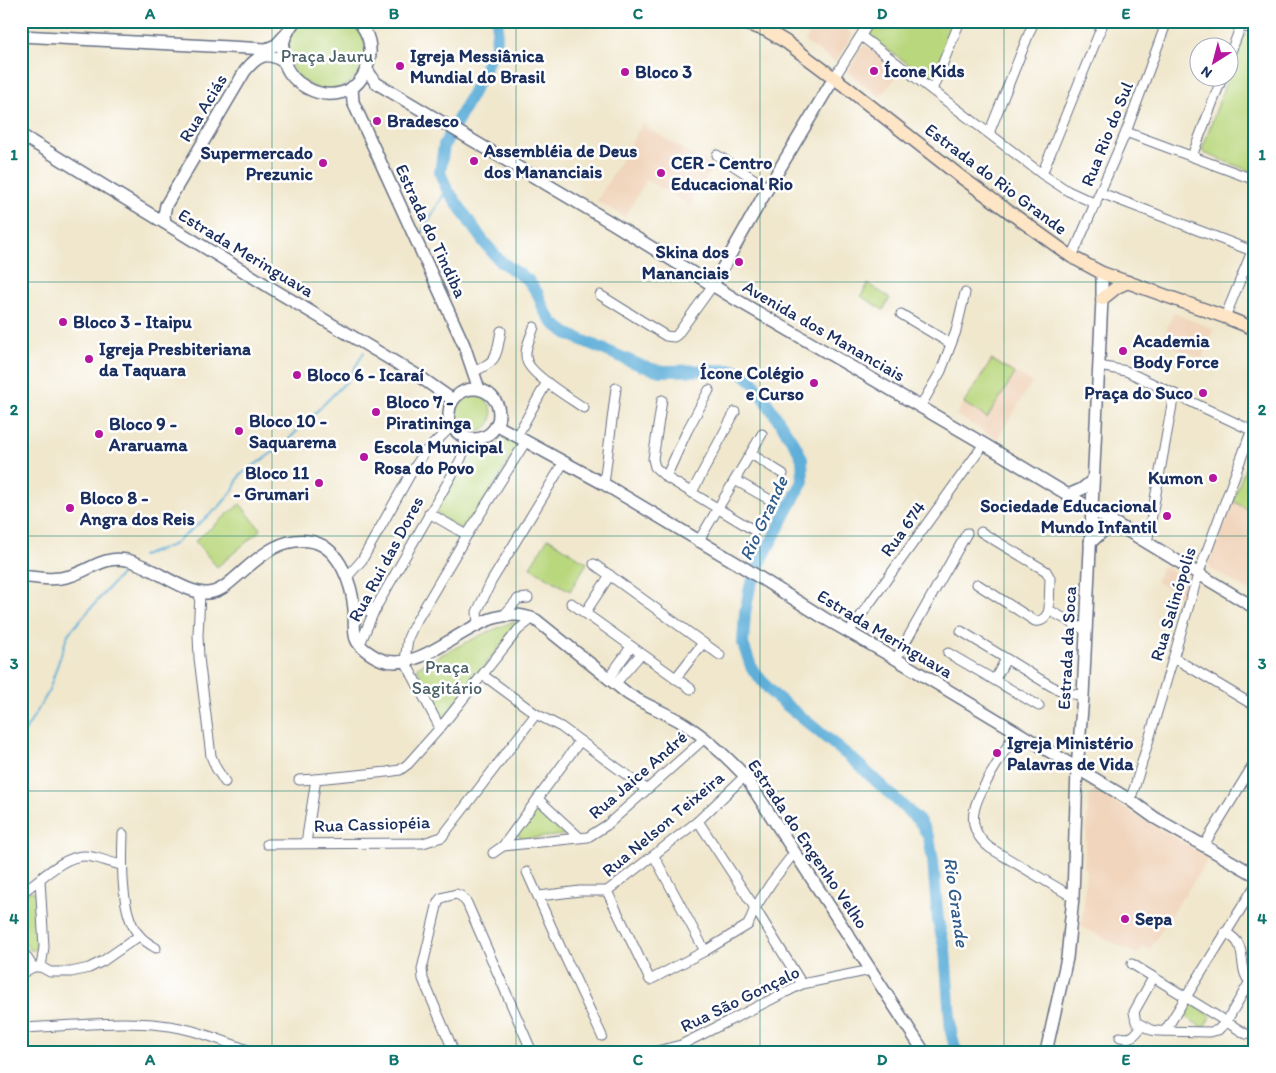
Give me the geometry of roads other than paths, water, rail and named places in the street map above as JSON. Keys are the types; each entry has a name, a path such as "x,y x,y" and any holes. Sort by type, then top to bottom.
{"main road":[{"name":"Estrada do Rio Grande","path":"737,21 766,30 786,42 961,177 1072,257 1102,273 1255,329"},
{"path":"1102,299 1117,287 1128,282"}],"street":[{"path":"21,36 266,49 281,41 295,21"},
{"path":"288,32 284,47 285,62 293,77 305,88 322,94 339,93 355,85 367,70 370,58 370,45 367,33 358,21"},
{"path":"600,295 666,336 674,337 677,335 713,285 768,188 870,21"},
{"path":"932,90 960,21"},
{"path":"989,133 1034,21"},
{"path":"1042,174 1104,21"},
{"name":"Rua Rio do Sul","path":"1072,257 1126,132 1168,21"},
{"path":"1225,21 1255,30"},
{"path":"1236,38 1241,26"},
{"path":"861,36 1042,174 1068,191 1096,204"},
{"path":"233,48 240,52 246,60 245,71"},
{"name":"Rua Aciás","path":"165,223 166,205 245,71 257,58 267,55 273,55 285,62"},
{"name":"Avenida dos Mananciais","path":"367,70 376,83 441,120 713,285 984,444 1198,575 1253,605"},
{"name":"Avenida dos Mananciais","path":"355,85 376,83"},
{"name":"Estrada do Tindiba","path":"355,85 353,102 464,345 473,374 474,389"},
{"path":"1192,156 1218,88"},
{"path":"339,93 353,102"},
{"path":"1126,132 1255,180"},
{"name":"Estrada Meringuava","path":"21,135 420,377 453,400"},
{"path":"717,155 768,188"},
{"path":"1101,193 1254,249 1225,317"},
{"path":"149,213 166,205"},
{"name":"Estrada da Soca","path":"1046,1052 1066,958 1073,897 1077,769 1083,696 1102,273"},
{"path":"920,407 941,372 951,344 964,292"},
{"path":"901,314 951,344"},
{"path":"534,327 528,344 527,362 547,382 584,408"},
{"path":"473,374 493,361 497,353 501,331"},
{"path":"1099,366 1126,371 1253,431"},
{"path":"440,728 405,661 408,638 522,438 547,382"},
{"path":"604,484 616,388"},
{"path":"474,389 487,393 494,399 498,407 499,416 491,432 482,437 472,438 463,436 452,426 449,417 453,400 462,392 474,389"},
{"path":"666,477 709,390"},
{"path":"1147,543 1174,394"},
{"path":"662,400 653,459 655,467 666,477 755,530"},
{"path":"692,492 734,412"},
{"name":"Rua Salinópolis","path":"1130,800 1198,575 1253,431 1255,420"},
{"name":"Estrada Meringuava","path":"496,424 604,484 1130,800 1155,818 1255,875"},
{"path":"348,576 362,560 424,453 452,426"},
{"path":"698,542 762,434"},
{"name":"Rua Rui das Dores","path":"360,644 376,609 463,456 463,436"},
{"name":"Rua 674","path":"849,632 984,444"},
{"path":"751,454 784,474"},
{"path":"462,632 477,612 491,582 564,462"},
{"path":"735,480 772,501"},
{"path":"1068,496 1082,489 1093,480"},
{"path":"429,513 467,535"},
{"path":"1090,543 1104,530 1122,528"},
{"path":"977,584 1035,621 1041,621 1050,610 1050,578 1046,571 981,532"},
{"path":"896,659 967,533"},
{"path":"21,576 57,579 71,576 106,559 119,559 145,566 200,594 213,593 223,588 262,555 276,546 292,541 314,542 326,548 348,576 352,592 356,640 360,644"},
{"path":"594,564 720,655"},
{"path":"585,613 610,575"},
{"path":"200,594 199,658 211,756 225,782"},
{"path":"504,615 518,599 528,598"},
{"path":"571,603 691,689"},
{"path":"354,610 376,609"},
{"path":"1050,610 1085,630"},
{"path":"477,612 478,624"},
{"name":"Estrada do Engenho Velho","path":"360,644 374,656 386,661 405,661 421,655 478,624 512,613 521,614 533,618 550,630 611,682 641,702 686,725 705,738 719,749 745,776 924,1052"},
{"path":"518,630 521,614"},
{"path":"299,780 400,770 408,764 440,728 518,630 533,618"},
{"path":"961,631 1058,689 1083,696"},
{"path":"675,678 703,643"},
{"path":"611,682 631,647"},
{"path":"948,653 1039,706"},
{"path":"611,682 641,654"},
{"path":"1174,658 1255,706"},
{"path":"994,679 1006,659"},
{"path":"483,675 536,714 561,727 646,789"},
{"name":"Rua Cassiopéia","path":"267,844 423,842 442,837 536,714"},
{"path":"1016,732 977,798 973,820 976,832 990,848 1073,897"},
{"name":"Rua Jaice André","path":"503,846 588,837 596,833 705,738"},
{"path":"493,853 503,846 580,741"},
{"path":"1204,845 1255,762"},
{"name":"Rua Nelson Teixeira","path":"539,896 580,891 607,891 698,821 745,776"},
{"path":"306,843 316,779"},
{"path":"538,799 579,837"},
{"path":"698,821 802,984"},
{"path":"123,834 122,865 128,913 139,936 156,948"},
{"path":"607,891 650,980 705,951 748,925 755,908 770,884 794,853"},
{"path":"21,894 61,863 72,858 84,856 122,865"},
{"path":"654,856 705,951"},
{"path":"528,872 602,1036"},
{"path":"21,974 37,967 44,947 40,880"},
{"path":"1165,1031 1255,886"},
{"path":"454,1052 423,979 422,969 438,902 441,898 456,894 461,896 467,904 532,1052"},
{"path":"1226,932 1239,945 1242,961 1252,984"},
{"path":"21,949 37,967 50,972 71,972 89,968 103,961 139,936"},
{"path":"1132,964 1224,1024 1246,1034"},
{"name":"Rua São Gonçalo","path":"652,1052 681,1045 802,984 871,970"},
{"path":"1153,978 1134,1012 1136,1022 1151,1030 1214,1031 1224,1024 1252,984 1255,973"},
{"path":"21,1027 121,1023 161,1025 195,1031 253,1052"},
{"path":"1120,1037 1132,1038 1142,1026"}],"waterway":[{"name":"Rio Grande","path":"498,21 496,45 444,145 440,173 447,189 483,241 500,261 528,280 538,294 544,310 553,323 568,334 642,366 660,371 733,370 743,373 753,382 797,448 802,459 803,481 761,561 750,587 745,613 743,644 752,669 773,694 857,763 921,823 929,838 938,921 945,950 951,1032 955,1048 958,1052"},
{"path":"420,235 447,189"},
{"path":"142,556 173,545 219,507 232,492 240,475 281,447 347,381 364,352"},
{"path":"21,738 48,693 68,634 122,573"}],"place":[{"name":"Igreja Messiânica Mundial do Brasil","path":"400,66"},
{"name":"Ícone Kids","path":"874,71"},
{"name":"Bloco 3","path":"625,72"},
{"name":"Bradesco","path":"377,121"},
{"name":"Assembléia de Deus dos Mananciais","path":"474,161"},
{"name":"Supermercado Prezunic","path":"323,163"},
{"name":"CER - Centro Educacional Rio","path":"661,173"},
{"name":"Skina dos Mananciais","path":"739,262"},
{"name":"Bloco 3 - Itaipu","path":"63,322"},
{"name":"Academia Body Force","path":"1123,351"},
{"name":"Igreja Presbiteriana da Taquara","path":"89,359"},
{"name":"Bloco 6 - Icaraí","path":"297,375"},
{"name":"Ícone Colégio e Curso","path":"814,383"},
{"name":"Praça do Suco","path":"1203,393"},
{"name":"Bloco 7 - Piratininga","path":"376,412"},
{"name":"Bloco 10 - Saquarema","path":"239,431"},
{"name":"Bloco 9 - Araruama","path":"99,434"},
{"name":"Escola Municipal Rosa do Povo","path":"364,457"},
{"name":"Kumon","path":"1213,478"},
{"name":"Bloco 11 - Grumari","path":"319,483"},
{"name":"Bloco 8 - Angra dos Reis","path":"70,508"},
{"name":"Sociedade Educacional Mundo Infantil","path":"1167,516"},
{"name":"Igreja Ministério Palavras de Vida","path":"997,753"},
{"name":"Sepa","path":"1125,919"}],"park label":[{"name":"Praça Jauru","path":"327,56"},
{"name":"Praça Sagitário","path":"447,678"}]}
